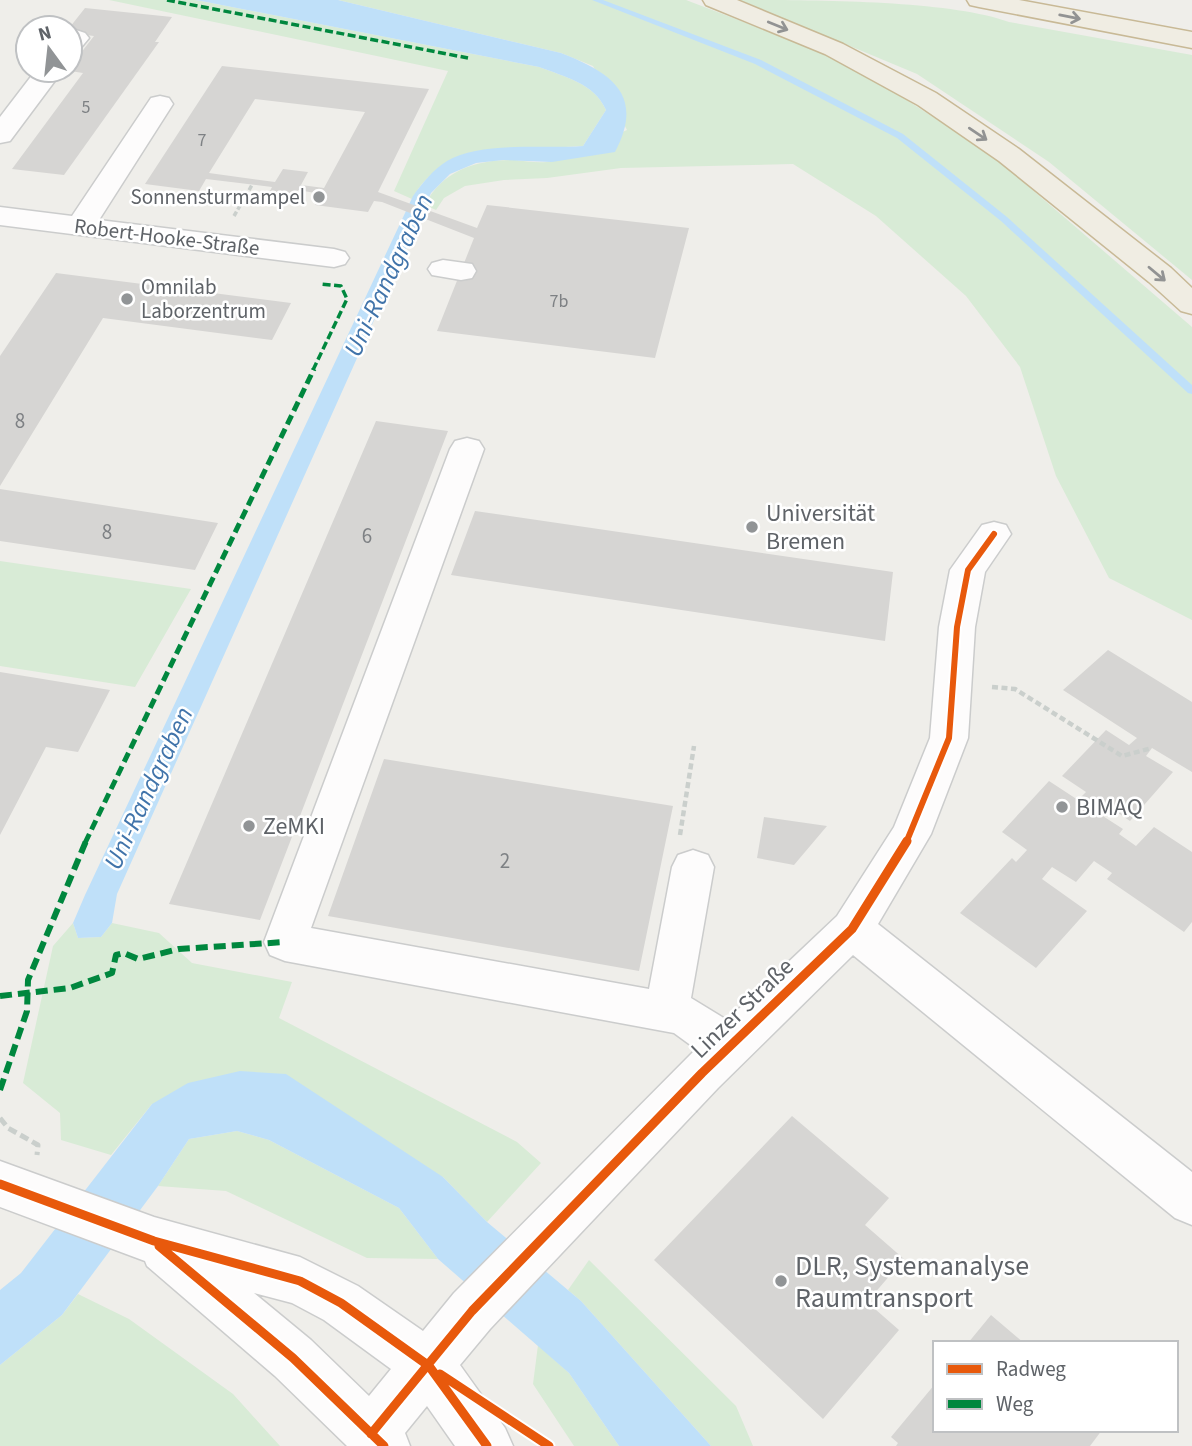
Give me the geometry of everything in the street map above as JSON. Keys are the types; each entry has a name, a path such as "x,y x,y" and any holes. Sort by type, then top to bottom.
{"highway":[{"path":"715,0 834,49 927,99 1009,155 1160,275 1192,304"},
{"path":"979,0 1192,40"},
{"path":"1083,0 1192,20"}],"street":[{"path":"0,135 39,84"},
{"path":"80,226 160,104"},
{"name":"Robert-Hooke-Straße","path":"0,216 334,258"},
{"path":"467,449 285,942 684,1015 730,1047"},
{"name":"Linzer Straße","path":"378,1440 429,1366 472,1311 730,1047 852,929 911,834 949,738 957,627 968,570 994,534"},
{"path":"666,1012 693,867"},
{"path":"852,929 1192,1202"},
{"path":"16,1189 154,1241 300,1281 341,1303 429,1366 487,1446"},
{"path":"154,1241 293,1358 378,1440"}],"path":[{"path":"953,685 1015,689 1122,756 1152,748"},
{"path":"693,867 678,844 694,746"}],"green space":[{"path":"109,0 196,0 539,67 586,87 601,101 606,110 583,146 511,148 465,156 444,165 427,179 412,199 394,191 448,71"},
{"path":"338,0 686,0 827,54 899,95 993,156 1192,327 1192,620 1109,578 1056,476 1020,367 966,296 876,216 793,164 621,168 547,178 504,180 465,186 444,198 436,210 425,205 432,193 451,175 463,169 501,160 552,161 627,130 593,66 561,53"},
{"path":"740,0 879,3 952,9 1192,55 1192,280 1049,162 917,74"},
{"path":"0,561 191,589 135,687 0,666"},
{"path":"73,923 78,938 101,937 112,923 159,933 192,963 292,982 279,1018 517,1142 541,1163 487,1222 443,1177 152,1104 111,1155 61,1140 60,1113 23,1083 53,946"},
{"path":"237,1131 269,1140 399,1208 438,1259 367,1258 226,1191 158,1186 189,1139"},
{"path":"589,1260 736,1406 753,1446 711,1446 581,1301 568,1290"},
{"path":"78,1294 129,1319 233,1394 280,1446 0,1446 0,1365 62,1315"},
{"path":"538,1345 569,1373 619,1446 574,1446 533,1384"}],"water":[{"name":"Uni-Randgraben","path":"196,0 338,0 561,53 608,78 625,101 626,115 615,152 552,162 503,160 476,163 450,174 431,193 117,894 112,923 101,937 78,938 73,923 85,895 413,196 437,168 461,155 494,148 583,146 606,110 601,101 586,87 539,67"},
{"path":"240,1071 286,1074 443,1177 487,1222 581,1301 711,1446 619,1446 569,1373 438,1259 399,1208 269,1140 237,1131 189,1139 158,1186 62,1315 0,1365 0,1290 21,1273 152,1104 188,1083"}],"building":[{"path":"85,8 172,17 155,42 159,42 64,175 12,169 75,84 84,84 84,49 94,36 84,35 84,14 80,14"},
{"path":"222,66 429,89 378,192 477,228 487,205 689,228 655,358 437,331 474,238 382,202 374,201 368,212 315,205 321,194 298,190 295,196 269,193 272,187 206,179 199,191 145,184","holes":["255,99 365,112 324,188 301,185 308,172 283,169 275,182 209,173"]},
{"path":"56,273 291,303 272,340 103,318 0,486 0,356"},
{"path":"376,421 448,431 260,920 169,904"},
{"path":"0,489 218,523 195,570 0,541"},
{"path":"475,511 893,572 885,641 451,575"},
{"name":"BIMAQ","path":"1108,650 1192,702 1192,772 1152,748 1146,756 1173,772 1130,821 1102,802 1095,811 1123,829 1119,834 1136,846 1154,827 1192,852 1192,922 1184,932 1107,879 1112,873 1094,861 1076,882 1052,867 1042,879 1087,911 1036,968 960,913 1012,858 1016,862 1027,850 1002,832 1049,781 1078,800 1086,792 1062,776 1106,730 1129,745 1137,738 1063,690"},
{"path":"0,672 110,690 78,752 46,747 0,835"},
{"path":"384,759 673,806 639,971 328,916"},
{"path":"764,817 827,826 794,865 757,858"},
{"name":"DLR, Systemanalyse Raumtransport","path":"792,1116 889,1198 865,1225 904,1259 867,1302 899,1330 823,1419 654,1260"},
{"path":"991,1315 1022,1341 970,1341"},
{"path":"933,1386 933,1432 1100,1432 1090,1446 896,1446 898,1443 891,1437"}],"waterway":[{"path":"596,0 758,62 900,136 1004,219 1192,391"}],"marked path":[{"path":"167,0 468,58"},
{"path":"0,1090 27,1011 28,980 70,874 347,299 341,286 321,284"},
{"path":"0,996 70,988 112,973 116,955 124,953 138,959 179,949 285,942"}],"cycle path":[{"path":"371,1434 472,1311 702,1073 852,929 911,834 949,738 957,627 968,570 994,534"},
{"path":"0,1184 154,1241 300,1281 341,1303 429,1366 487,1446"},
{"path":"159,1246 293,1358 384,1446"},
{"path":"440,1374 549,1446"}],"place":[{"name":"Sonnensturmampel","path":"319,197"},
{"name":"Omnilab Laborzentrum","path":"127,299"},
{"name":"Universität Bremen","path":"752,527"},
{"name":"BIMAQ","path":"1062,807"},
{"name":"ZeMKI","path":"249,826"},
{"name":"DLR, Systemanalyse Raumtransport","path":"781,1281"}]}
